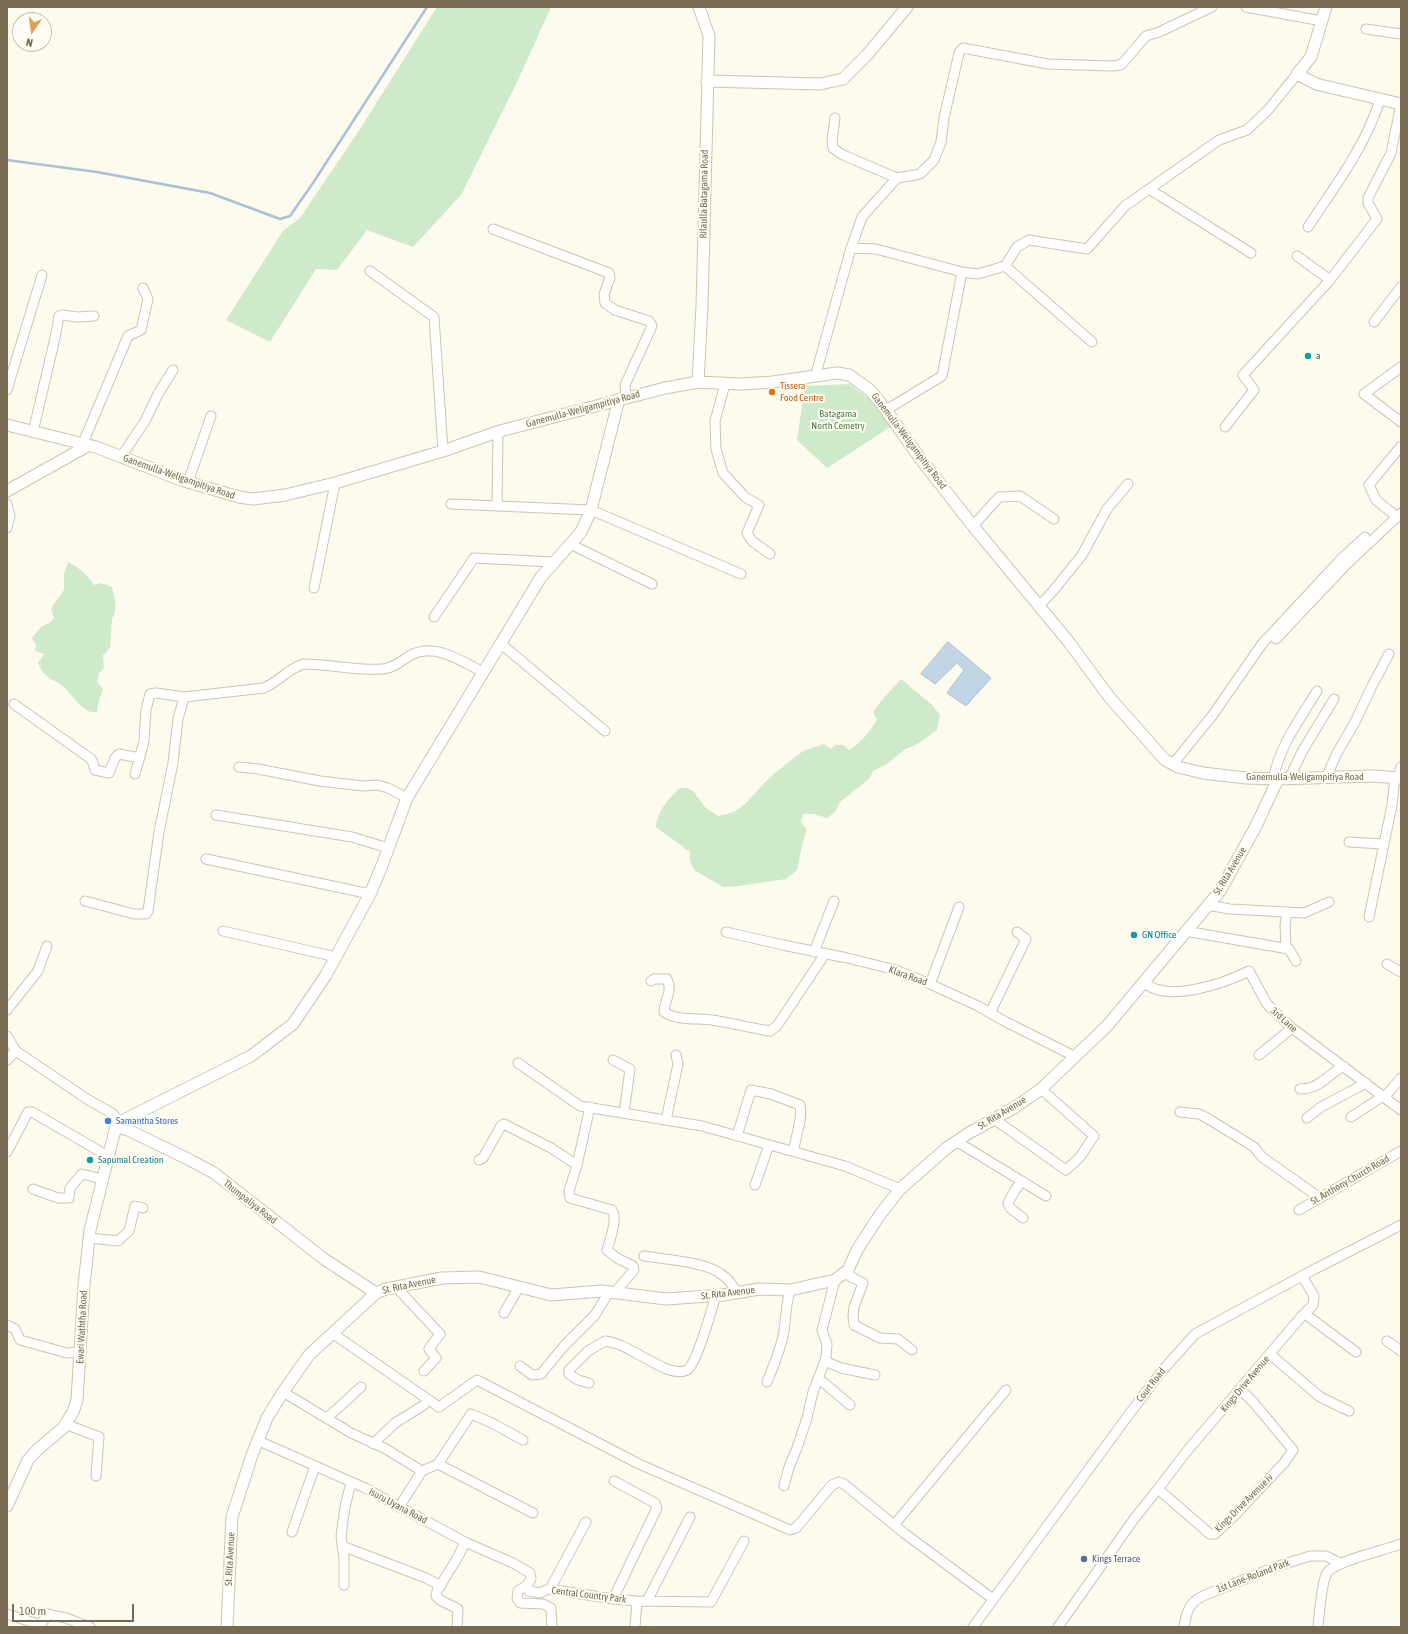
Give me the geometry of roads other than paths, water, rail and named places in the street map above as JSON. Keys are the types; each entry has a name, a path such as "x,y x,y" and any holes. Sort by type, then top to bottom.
{"street":[{"name":"Rilaulla Batagama Road","path":"698,382 702,306 709,36 699,7"},
{"path":"707,81 820,84 843,79 866,55 907,7"},
{"path":"835,118 832,142 833,148 841,154 897,178 920,174 934,160 941,142 944,118 960,54 963,48 1048,64 1121,65 1146,36 1159,32 1212,7"},
{"path":"1246,7 1322,21"},
{"path":"851,248 876,249 962,272 978,274 1005,266 1017,247 1029,240 1087,249 1125,206 1219,140 1247,130 1268,110 1311,57 1326,7"},
{"path":"1366,29 1401,34"},
{"path":"1225,427 1254,390 1243,375 1330,280 1377,219 1368,203 1368,198 1391,153 1401,104 1316,84 1297,74"},
{"path":"1308,227 1360,148 1375,117 1380,100"},
{"path":"815,377 851,248 862,217 897,178"},
{"path":"1149,189 1251,253"},
{"path":"7,1036 16,1051 87,1099 113,1114 118,1124 251,1056 293,1024 326,975 370,894 406,798 541,577 581,532 591,510 623,398 625,385 652,326 649,321 615,310 605,303 604,294 610,278 609,273 493,229"},
{"path":"1297,256 1330,280"},
{"path":"1005,266 1092,342"},
{"path":"370,270 434,317 443,451"},
{"path":"886,410 942,376 962,272"},
{"path":"7,390 42,275"},
{"path":"1374,322 1401,287"},
{"path":"7,491 86,444 128,336 141,330 148,299 143,288"},
{"path":"33,432 59,316 94,316"},
{"path":"1401,367 1364,394 1401,422"},
{"path":"121,458 145,421 158,394 173,370"},
{"name":"Ganemulla-Weligampitiya Road","path":"7,425 86,444 188,482 239,497 253,499 285,495 336,482 443,451 498,432 665,388 698,382 725,384 773,382 837,373 848,375 870,390 919,457 973,526 1068,641 1110,698 1165,760 1178,767 1203,773 1246,778 1280,779 1399,775"},
{"path":"725,384 715,421 716,449 723,473 745,497 759,505 747,532 752,540 770,554"},
{"path":"188,482 211,416"},
{"path":"497,506 498,432"},
{"path":"1276,639 1346,566 1399,515 1376,500 1369,485 1401,446"},
{"path":"314,588 336,482"},
{"path":"1039,606 1082,555 1108,509 1128,484"},
{"path":"973,526 999,497 1020,496 1054,519"},
{"path":"7,504 10,516 7,528"},
{"path":"451,504 591,510 741,574"},
{"path":"1173,764 1212,716 1262,644 1342,558 1365,537"},
{"path":"570,544 652,584"},
{"path":"434,617 474,558 554,562"},
{"path":"500,643 605,731"},
{"path":"135,774 144,741 146,710 150,694 156,693 184,697 264,688 270,686 295,667 303,664 344,668 388,669 414,654 424,651 447,654 483,672"},
{"path":"1326,778 1337,753 1354,724 1389,654"},
{"path":"1280,779 1281,750 1289,734 1317,691"},
{"path":"85,901 142,915 148,912 159,832 173,763 178,718 184,697"},
{"path":"1280,779 1303,750 1334,699"},
{"path":"14,704 91,759 94,763 95,770 109,773 115,758 119,754 140,758"},
{"path":"239,766 320,781 363,786 377,785 388,788 406,798"},
{"path":"1369,917 1383,844 1399,775"},
{"name":"St. Rita Avenue","path":"227,1627 232,1517 252,1455 259,1441 267,1418 309,1355 376,1293 396,1287 442,1278 479,1276 551,1295 602,1291 666,1299 716,1295 759,1289 790,1290 835,1280 848,1270 857,1250 879,1216 900,1189 956,1142 1041,1089 1107,1026 1220,891 1280,779"},
{"path":"216,815 352,837 388,848"},
{"path":"1349,842 1383,844"},
{"path":"206,859 370,894"},
{"path":"814,952 834,901"},
{"path":"1207,905 1230,909 1304,913 1329,902"},
{"path":"930,984 959,907"},
{"path":"1286,912 1286,948"},
{"path":"223,931 336,957"},
{"path":"1185,931 1286,948 1289,949 1296,961"},
{"name":"Klara Road","path":"726,932 896,970 930,984 1076,1057"},
{"path":"990,1013 1026,939 1017,932"},
{"path":"7,1010 38,971 47,946"},
{"path":"651,981 654,979 667,979 670,985 670,992 664,1012 677,1018 711,1020 770,1031 777,1026 825,954"},
{"path":"1387,964 1401,972"},
{"name":"3rd Lane","path":"1144,982 1154,988 1164,991 1177,992 1225,982 1249,971 1267,1004 1292,1028 1401,1110"},
{"path":"1259,1055 1292,1028"},
{"path":"7,1060 16,1051"},
{"path":"666,1120 678,1064 676,1055"},
{"path":"613,1060 630,1069 624,1113"},
{"path":"518,1063 580,1106 702,1126 845,1166 900,1189"},
{"path":"1300,1089 1310,1089 1318,1085 1335,1071 1344,1066"},
{"path":"1351,1117 1388,1093 1401,1078"},
{"path":"1307,1118 1321,1107 1366,1083"},
{"path":"994,1119 1066,1170 1084,1151 1094,1136 1041,1089"},
{"path":"737,1136 751,1090 771,1094 800,1105 802,1113 795,1138 794,1151"},
{"path":"520,1366 532,1375 540,1374 564,1346 595,1315 612,1292 629,1277 634,1270 633,1266 617,1258 607,1250 615,1221 615,1214 612,1210 570,1198 569,1191 577,1165 590,1107"},
{"path":"7,1152 28,1112 32,1112 108,1156"},
{"path":"1180,1112 1199,1114 1207,1118 1254,1147 1262,1157 1320,1198"},
{"name":"Ewari Waththa Road","path":"7,1506 28,1460 37,1450 58,1434 73,1412 77,1400 84,1285 89,1238 102,1179 118,1124"},
{"name":"Thumpaliya Road","path":"118,1124 214,1173 324,1259 376,1293"},
{"path":"479,1160 483,1158 501,1126 504,1124 551,1148 577,1165"},
{"path":"956,1142 1046,1196"},
{"path":"755,1185 769,1145"},
{"name":"St. Anthony Church Road","path":"1299,1210 1401,1151"},
{"path":"33,1189 58,1198 69,1198 70,1188 82,1174 102,1179"},
{"path":"1022,1181 1008,1203 1010,1208 1023,1218"},
{"path":"89,1238 118,1241 128,1231 135,1206 143,1208"},
{"name":"Court Road","path":"973,1627 1153,1383 1195,1334 1302,1276 1401,1225"},
{"path":"644,1256 686,1263 720,1272 731,1282 737,1292"},
{"path":"844,1273 863,1283 852,1314 855,1327 880,1338 898,1339 912,1350"},
{"name":"Kings Drive Avenue","path":"1158,1489 1187,1451 1304,1314 1314,1305 1314,1296 1302,1276"},
{"path":"784,1486 789,1467 798,1448 825,1361 827,1344 822,1330 835,1280"},
{"path":"396,1287 440,1334 429,1349 436,1358 424,1371"},
{"path":"504,1313 519,1287"},
{"path":"767,1382 779,1356 784,1331 786,1303 790,1290"},
{"path":"589,1383 578,1380 569,1374 569,1370 588,1351 605,1341 614,1342 628,1348 666,1369 680,1371 688,1370 694,1363 716,1295"},
{"path":"1304,1314 1356,1352"},
{"path":"7,1325 15,1329 20,1340 67,1353 81,1352"},
{"path":"332,1333 439,1407 477,1380 639,1464 790,1530 796,1528 832,1485 839,1482 844,1484 894,1525 993,1599"},
{"path":"1388,1341 1401,1351"},
{"path":"1270,1354 1320,1397 1349,1411"},
{"path":"825,1361 841,1368 875,1375"},
{"path":"818,1381 823,1382 850,1405"},
{"path":"327,1418 361,1387"},
{"name":"Kings Drive Avenue iv","path":"1158,1489 1210,1534 1215,1534 1284,1463 1293,1450 1254,1403 1240,1389"},
{"path":"894,1525 1006,1390"},
{"path":"283,1392 351,1433 384,1448 422,1471"},
{"path":"373,1444 395,1423 424,1405"},
{"path":"399,1507 422,1471 438,1464 471,1414 490,1422 523,1440"},
{"path":"66,1424 99,1437 96,1476"},
{"name":"Isuru Uyana Road","path":"259,1441 352,1482 465,1542 514,1563 530,1573 529,1582"},
{"path":"438,1464 533,1513"},
{"path":"292,1532 315,1466"},
{"path":"613,1599 657,1508 655,1503 614,1481"},
{"path":"344,1585 344,1558 341,1536 342,1523 352,1482"},
{"path":"1062,1626 1105,1558 1158,1489"},
{"path":"647,1601 690,1517"},
{"path":"550,1590 586,1522"},
{"path":"637,1600 710,1602 744,1541"},
{"path":"457,1627 458,1609 440,1600 436,1596 437,1591 465,1542"},
{"path":"1318,1627 1327,1573 1330,1569 1340,1563 1401,1544"},
{"path":"342,1546 426,1578 441,1586"},
{"name":"1st Lane-Roland Park","path":"1184,1627 1188,1610 1195,1599 1275,1567 1310,1556 1326,1556 1340,1563"},
{"path":"529,1582 518,1591 517,1598 520,1603 544,1604 551,1608 552,1627"},
{"name":"Central Country Park","path":"529,1582 529,1591 534,1593 550,1590 613,1599 637,1600 635,1627"},
{"path":"7,1614 41,1626 48,1614 66,1618 90,1627"}],"water":[{"path":"948,642 991,678 966,706 947,693 964,670 957,663 935,684 921,674"}],"waterway":[{"path":"7,160 97,172 210,193 280,219 290,216 427,7"}],"place":[{"name":"a","path":"1308,356"},
{"name":"Tissera Food Centre","path":"772,392"},
{"name":"GN Office","path":"1134,935"},
{"name":"Samantha Stores","path":"108,1121"},
{"name":"Sapumal Creation","path":"90,1160"},
{"name":"Kings Terrace","path":"1084,1559"}],"park label":[{"name":"Batagama North Cemetry","path":"838,420"}]}
